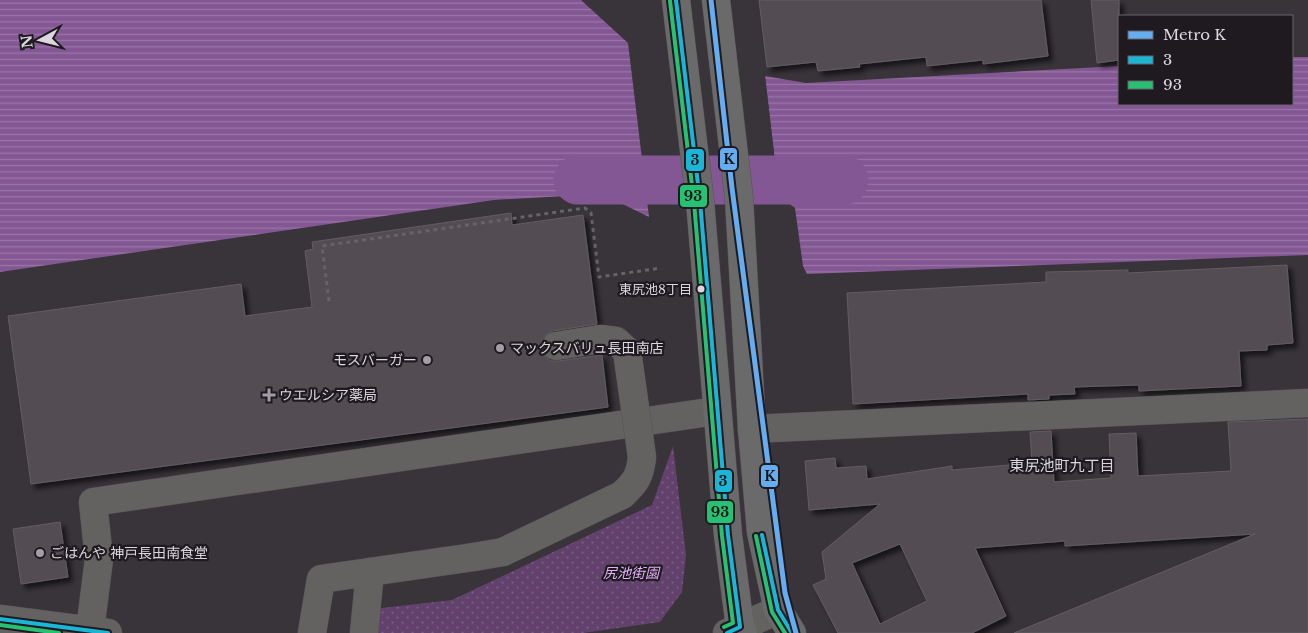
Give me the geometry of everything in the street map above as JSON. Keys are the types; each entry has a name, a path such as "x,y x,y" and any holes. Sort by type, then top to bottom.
{"main road":[{"path":"676,0 700,201 716,411 737,631"},
{"path":"716,0 739,198 752,429 761,532 778,610 792,633"}],"street":[{"path":"312,633 321,580 503,552 622,495 636,482 641,470 642,457 627,351 616,341 600,340 556,346"},
{"path":"752,429 1308,403"},
{"path":"0,619 99,632 100,559 92,502 716,411"},
{"path":"364,633 370,572"},
{"path":"737,631 778,610"}],"path":[{"path":"329,301 322,246 585,208 591,213 599,278 661,268"}],"green space":[{"name":"尻池街園","path":"673,446 686,555 682,592 660,622 583,633 372,633 373,609 452,600 652,505"}],"shaded area":[{"path":"0,0 581,0 628,43 649,217 602,194 494,200 0,272"},
{"path":"1293,57 1308,57 1308,255 807,274 803,266 795,208 779,196 765,76 806,83 1118,66 1118,105 1293,105"}],"pier":[{"path":"763,76 765,76 779,196 776,196"}],"building":[{"path":"759,0 1041,0 1048,56 983,64 983,60 927,66 926,57 859,64 860,67 818,71 816,62 767,67"},
{"path":"1091,0 1119,0 1118,60 1097,63"},
{"path":"511,213 512,225 583,215 597,324 553,331 542,340 541,348 544,355 551,361 602,355 608,407 31,484 8,316 241,284 245,316 312,307 305,251 313,249 312,242"},
{"path":"1287,265 1293,343 1267,345 1267,350 1239,351 1241,386 1139,391 1139,385 1074,387 1075,394 1049,395 1049,399 1028,400 1028,394 853,404 847,293 1046,282 1046,272 1128,270 1128,273"},
{"path":"1308,419 1308,633 1014,633 1255,534 1065,546 1065,541 975,548 1006,616 972,633 838,633 813,585 826,579 822,552 880,504 809,510 805,461 835,458 836,468 866,466 867,479 952,466 952,470 1032,463 1030,432 1051,431 1054,482 1111,478 1109,434 1136,433 1138,476 1231,471 1228,422","holes":["900,544 927,601 880,624 852,563"]},
{"name":"ごはんや 神戸長田南食堂","path":"60,522 68,577 21,584 13,529"}],"waterway":[{"path":"578,180 844,180"}],"metro line":[{"name":"K","path":"711,0 732,188 785,593 796,633"}],"transit line":[{"name":"3","path":"676,0 700,201 728,535 740,627 727,633"},
{"name":"93","path":"670,1 694,202 722,536 733,623 724,627"},
{"name":"3","path":"762,535 778,610 792,633"},
{"name":"93","path":"756,536 772,612 785,633"},
{"name":"3","path":"0,619 108,633"},
{"name":"93","path":"0,625 59,633"}],"place":[{"name":"東尻池8丁目","path":"701,289"},
{"name":"マックスバリュ長田南店","path":"500,348"},
{"name":"モスバーガー","path":"427,360"},
{"name":"ウエルシア薬局","path":"269,395"},
{"name":"ごはんや 神戸長田南食堂","path":"40,553"}],"district":[{"name":"東尻池町九丁目","path":"1062,466"}]}
